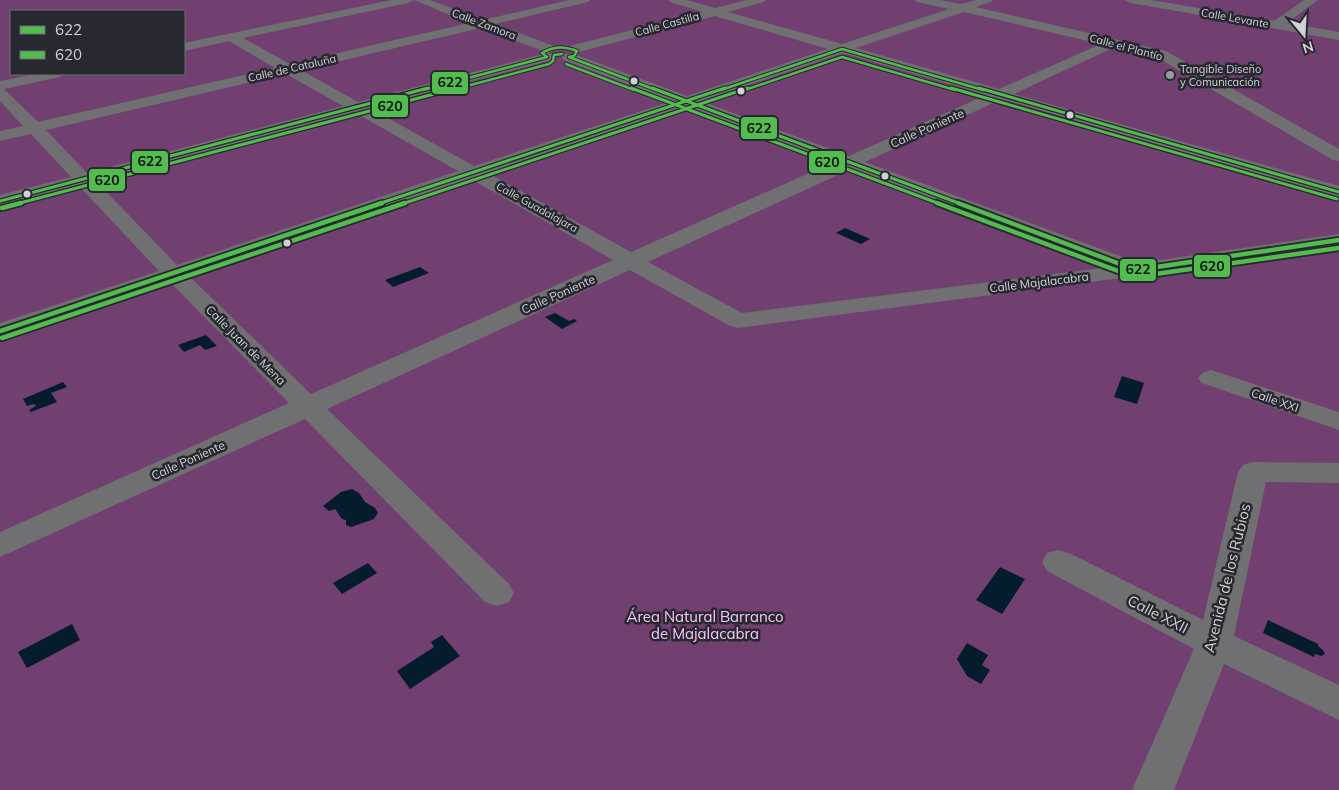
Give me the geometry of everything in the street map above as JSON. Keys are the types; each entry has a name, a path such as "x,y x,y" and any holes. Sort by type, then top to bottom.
{"street":[{"path":"185,47 408,0"},
{"name":"Calle Zamora","path":"419,0 483,24 548,53"},
{"name":"Calle de Cataluña","path":"0,136 584,0"},
{"path":"674,0 1339,192"},
{"name":"Calle Castilla","path":"572,53 760,0"},
{"name":"Calle el Plantío","path":"921,0 964,8 1161,54 1339,156"},
{"path":"0,331 987,0"},
{"name":"Calle Levante","path":"1131,0 1339,36"},
{"path":"1276,25 1312,0"},
{"name":"Calle Guadalajara","path":"231,37 290,68 738,320"},
{"name":"Calle Poniente","path":"0,545 1114,43"},
{"path":"0,201 358,106 548,53 572,53 685,102 1136,270"},
{"path":"0,85 50,75"},
{"name":"Calle Juan de Mena","path":"0,92 173,274 497,593"},
{"name":"Calle Majalacabra","path":"738,320 1136,270 1339,240"},
{"name":"Calle XXI","path":"1211,378 1339,421"},
{"name":"Avenida de los Rubios","path":"1153,790 1214,643 1253,472 1339,473"},
{"name":"Calle XXII","path":"1058,562 1214,643 1339,703"}],"green space":[{"name":"Área Natural Barranco de Majalacabra","path":"0,0 1339,0 1339,790 0,790"}],"water":[{"path":"845,228 870,239 861,244 836,233"},
{"path":"420,267 429,273 393,287 385,280"},
{"path":"555,313 569,321 574,319 577,321 562,329 545,317"},
{"path":"206,335 217,346 205,350 200,345 184,352 178,345"},
{"path":"1122,376 1144,383 1137,404 1114,397"},
{"path":"63,382 67,387 51,393 57,402 31,412 29,410 36,406 34,404 27,406 23,399"},
{"path":"352,489 359,493 365,502 375,508 378,513 374,519 351,527 346,525 346,520 342,519 335,509 329,511 323,506 341,492"},
{"path":"368,563 377,573 342,594 333,583"},
{"path":"1000,567 1025,579 1002,614 976,600"},
{"path":"1268,620 1318,644 1325,654 1321,656 1315,654 1314,657 1263,633"},
{"path":"72,624 80,640 27,668 18,652"},
{"path":"442,635 460,656 410,689 397,671 434,647 431,642"},
{"path":"967,643 988,655 982,665 990,670 981,684 967,676 957,659"}],"transit line":[{"name":"622","path":"0,201 547,57 542,53 555,47 564,47 577,51 574,56 569,57"},
{"name":"622","path":"0,331 842,49 1339,192"},
{"name":"620","path":"2,208 549,64 553,61 554,55 562,54"},
{"name":"622","path":"569,57 1136,270 1339,240"},
{"name":"620","path":"2,338 842,57 1337,199"},
{"name":"620","path":"566,64 1134,277 1339,248"}],"place":[{"name":"Tangible Diseño y Comunicación","path":"1170,75"}]}
